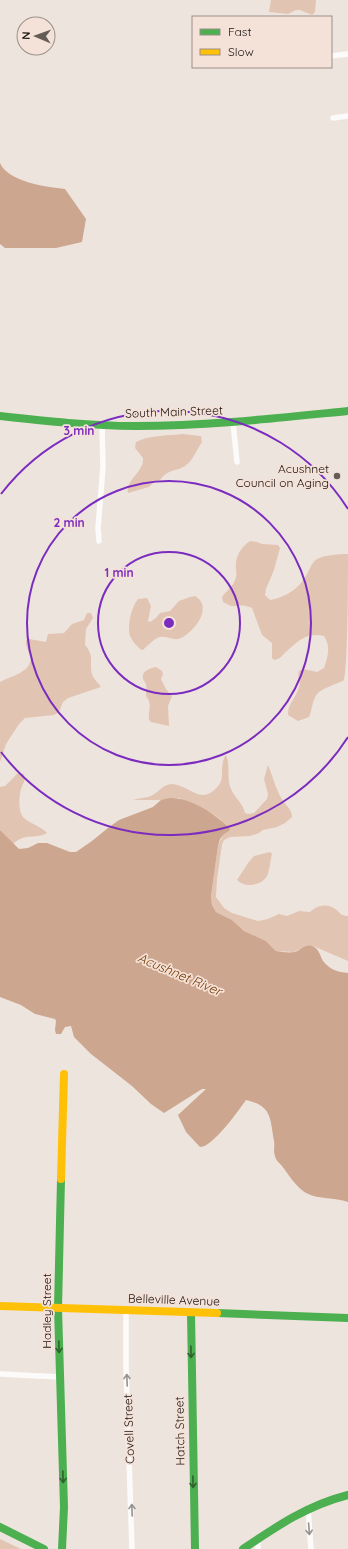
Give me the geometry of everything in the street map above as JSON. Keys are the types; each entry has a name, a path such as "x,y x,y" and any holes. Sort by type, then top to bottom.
{"street":[{"path":"332,56 348,54"},
{"path":"333,118 348,116"},
{"name":"South Main Street","path":"0,416 102,426 167,426 233,422 348,411"},
{"path":"233,422 236,462"},
{"path":"99,542 98,528 102,474 102,426"},
{"name":"Hadley Street","path":"62,1549 64,1507 58,1308 64,1074"},
{"name":"Belleville Avenue","path":"0,1306 348,1318"},
{"name":"Covell Street","path":"126,1310 126,1367 132,1549"},
{"name":"Hatch Street","path":"191,1313 195,1549"},
{"path":"0,1374 60,1377"},
{"path":"243,1549 284,1521 308,1508 328,1500 348,1495"},
{"path":"308,1508 311,1549"},
{"path":"0,1527 44,1549"},
{"path":"258,1539 258,1549"}],"shaded area":[{"path":"271,0 316,0 315,12 312,15 300,10 296,10 288,14 269,12"},
{"path":"182,434 201,436 202,442 188,464 182,468 169,472 149,487 128,493 130,482 142,466 143,462 143,458 135,448 136,442 152,437"},
{"path":"250,541 262,544 278,545 280,548 274,570 266,589 265,595 270,600 292,592 304,579 315,560 328,556 348,554 347,640 344,680 327,687 317,694 309,717 298,721 288,715 288,711 298,691 299,671 303,669 317,672 324,668 328,656 328,644 324,636 308,636 295,643 280,658 274,660 272,658 272,643 262,635 252,608 231,606 223,602 222,597 235,580 236,564 241,549"},
{"path":"195,596 203,606 202,613 196,625 186,635 178,639 163,637 157,638 143,650 140,649 133,641 129,632 129,622 133,607 138,599 147,598 151,606 148,621 150,622 160,613 170,611 179,601"},
{"path":"87,613 91,613 93,618 86,629 85,645 91,656 91,670 93,676 101,687 68,698 63,702 59,712 54,715 25,718 19,724 6,744 0,762 0,682 24,671 30,663 31,658 26,645 26,640 29,639 46,642 48,634 64,633 72,624 84,620"},
{"path":"156,667 162,671 163,674 161,679 166,689 172,696 168,706 169,726 151,722 149,720 150,705 146,696 146,684 143,679 143,674 146,670"},
{"path":"226,755 231,789 243,806 245,813 254,813 267,799 268,794 264,779 268,765 278,792 290,810 292,817 277,827 263,830 250,836 230,837 224,840 222,844 217,879 216,897 224,908 232,913 258,921 268,919 279,914 287,916 299,911 310,912 321,906 331,906 342,915 348,916 348,961 313,946 306,946 294,952 276,951 266,941 244,931 232,920 216,912 212,905 211,896 218,846 223,835 229,831 220,819 208,811 179,798 161,800 133,800 154,795 169,784 179,786 196,794 207,794 213,791 221,782 223,762"},
{"path":"18,773 24,774 25,776 19,799 21,814 23,817 47,833 22,838 13,844 0,830 0,787 5,786"},
{"path":"270,852 272,854 267,876 261,882 248,885 240,883 237,880 254,856"},
{"path":"0,1539 21,1549 0,1549"}],"water":[{"path":"0,163 11,175 19,179 48,187 65,189 86,219 82,242 56,248 5,248 0,244"},
{"name":"Acushnet River","path":"177,798 194,803 210,812 230,829 220,839 218,846 211,896 212,905 216,912 232,920 244,931 266,941 276,951 295,952 305,946 312,946 318,950 323,961 328,967 348,973 348,1202 311,1195 306,1193 296,1184 276,1159 270,1120 268,1114 261,1106 246,1100 232,1120 218,1135 205,1146 200,1147 186,1132 178,1115 206,1089 202,1089 164,1113 91,1054 74,1037 71,1026 65,1027 61,1034 56,1034 55,1019 35,1014 21,1005 0,997 0,830 19,849 28,848 38,843 47,843 70,852 76,852 119,820 153,807 161,800"}],"traffic: fast":[{"path":"0,416 85,424 163,426 242,421 348,411"},
{"path":"61,1179 58,1308 64,1507 62,1549"},
{"path":"191,1313 195,1549"},
{"path":"217,1313 348,1318"},
{"path":"243,1549 281,1524 306,1510 333,1499 348,1495"},
{"path":"0,1527 44,1549"}],"traffic: slow":[{"path":"61,1179 64,1074"},
{"path":"0,1306 217,1313"}],"place":[{"name":"Acushnet Council on Aging","path":"337,476"}]}
